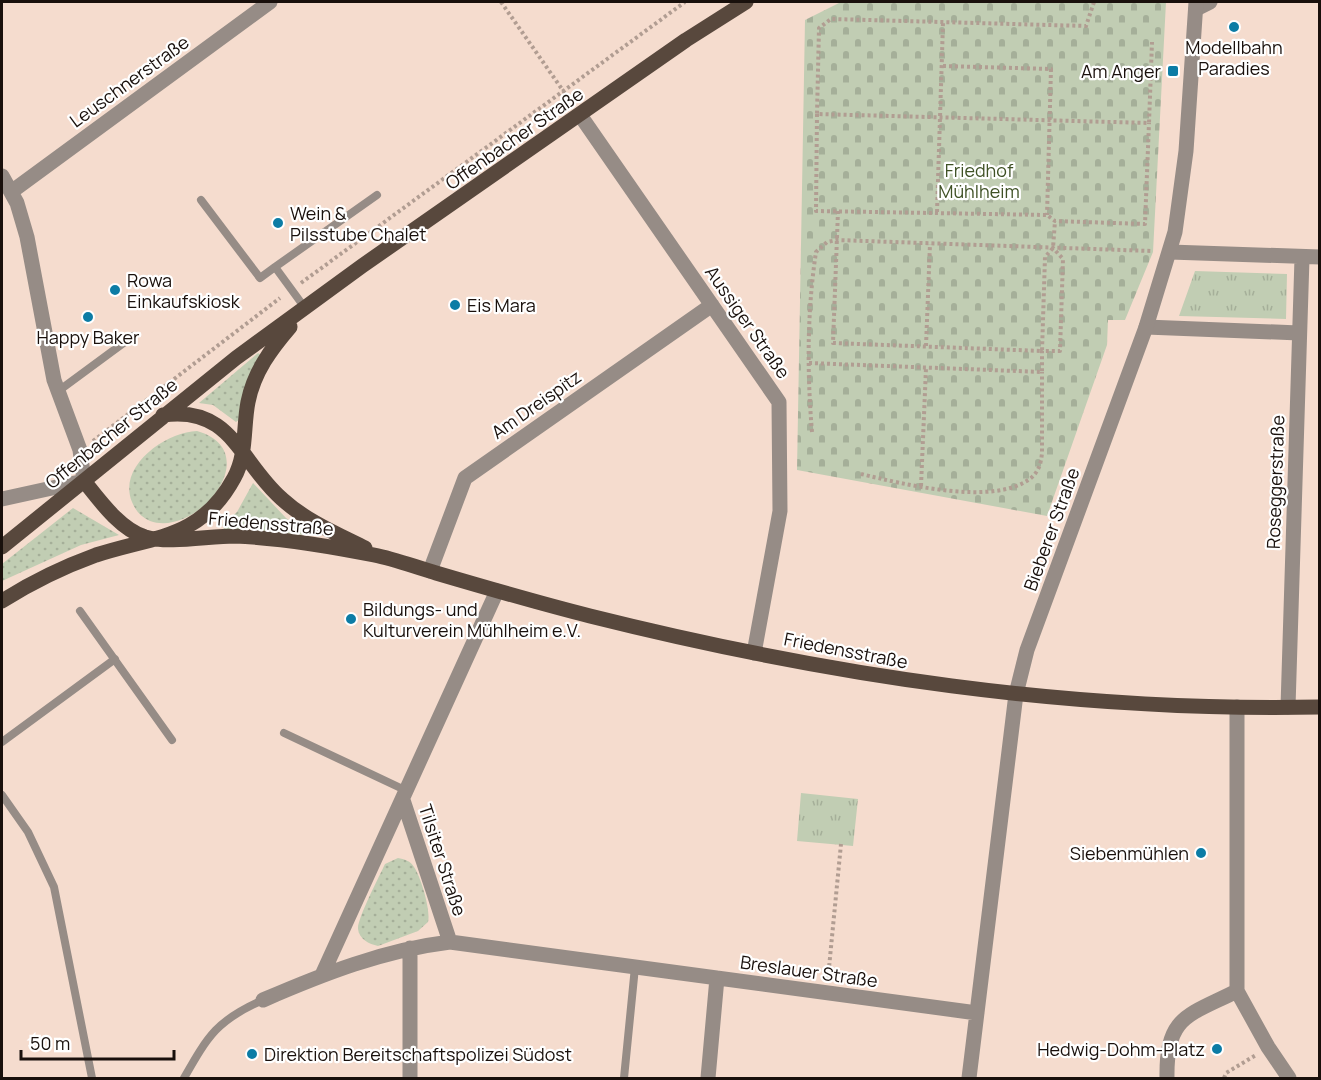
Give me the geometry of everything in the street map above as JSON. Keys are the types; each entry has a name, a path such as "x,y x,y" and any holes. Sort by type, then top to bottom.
{"main road":[{"name":"Offenbacher Straße","path":"2,547 163,415 305,308 686,40 746,2"},
{"name":"Offenbacher Straße","path":"2,601 63,568 122,547 161,539 190,525 216,504 236,475 243,452 248,404 258,373 277,342 305,308"},
{"name":"Friedensstraße","path":"163,415 189,414 213,422 231,436 282,500 315,522 378,555"},
{"path":"84,481 121,521 144,537 161,539"},
{"name":"Friedensstraße","path":"161,539 236,537 288,540 378,555 430,572 589,616 754,653 910,682 1016,694 1237,707 1320,707"}],"street":[{"name":"Leuschnerstraße","path":"11,192 270,2"},
{"path":"1196,5 1210,2"},
{"name":"Bieberer Straße","path":"969,1078 1016,694 1029,643 1146,327 1170,252 1179,216 1186,151 1196,5"},
{"name":"Aussiger Straße","path":"580,116 773,390 781,412 780,511 754,653"},
{"path":"2,176 11,192 29,246 57,392 80,450 84,481 2,499"},
{"path":"1170,252 1320,257"},
{"name":"Roseggerstraße","path":"1288,707 1302,258"},
{"name":"Am Dreispitz","path":"430,572 465,478 712,304"},
{"path":"1146,327 1299,333"},
{"name":"Tilsiter Straße","path":"322,975 496,591"},
{"path":"1237,707 1237,991 1268,1047 1289,1078"},
{"name":"Tilsiter Straße","path":"263,1000 322,975 410,948 450,942 405,796"},
{"name":"Breslauer Straße","path":"450,942 977,1013"},
{"path":"410,948 410,1078"},
{"path":"708,1078 717,978"},
{"path":"1167,1078 1168,1045 1177,1025 1196,1011 1237,991"}],"lane":[{"path":"201,200 260,278 376,195"},
{"path":"275,267 305,308"},
{"path":"57,392 133,336"},
{"path":"80,611 172,740"},
{"path":"2,742 115,659"},
{"path":"284,733 405,796"},
{"path":"2,795 28,832 54,887 92,1078"},
{"path":"624,1078 635,968"},
{"path":"184,1078 212,1032 226,1018 263,1000"}],"path":[{"path":"501,2 580,116"},
{"path":"80,450 291,290 685,2"},
{"path":"1094,2 1086,26 831,19 819,28 816,211 1047,215 1055,221 1145,224 1152,42"},
{"path":"937,212 943,23"},
{"path":"943,66 1051,69 1047,215"},
{"path":"817,114 1149,123"},
{"path":"838,211 833,343 1060,351 1063,259 1053,248"},
{"path":"861,474 921,486 982,491 1001,489 1030,478 1040,465 1045,257 1053,248 1055,221"},
{"path":"812,432 809,363 812,283 816,252 827,242 837,240 1170,252"},
{"path":"926,346 930,244"},
{"path":"809,363 1042,372"},
{"path":"921,486 926,368"},
{"path":"826,993 841,844"},
{"path":"1224,1078 1226,1073 1268,1047"}],"green space":[{"name":"Friedhof Mühlheim","path":"841,2 1166,2 1153,252 1125,320 1108,320 1107,345 1047,516 797,470 805,20"},
{"path":"1195,271 1287,274 1286,319 1179,316"},
{"path":"258,353 261,355 239,420 236,422 213,405 199,403"},
{"path":"197,431 217,441 226,456 226,473 218,490 204,505 187,517 169,523 150,521 141,515 132,502 129,489 131,476 147,453 159,444 172,437"},
{"path":"253,483 286,518 304,530 303,535 224,529 222,525 237,512"},
{"path":"73,508 119,535 81,545 2,581 2,564"},
{"path":"801,793 858,799 853,846 797,841"},
{"path":"398,858 409,862 417,872 427,902 428,922 418,931 378,946 362,938 358,929 359,924 385,864"}],"place":[{"name":"Modellbahn Paradies","path":"1234,27"},
{"name":"Am Anger","path":"1173,71"},
{"name":"Wein & Pilsstube Chalet","path":"278,223"},
{"name":"Rowa Einkaufskiosk","path":"115,290"},
{"name":"Eis Mara","path":"455,305"},
{"name":"Happy Baker","path":"88,317"},
{"name":"Bildungs- und Kulturverein Mühlheim e.V.","path":"351,619"},
{"name":"Siebenmühlen","path":"1201,853"},
{"name":"Hedwig-Dohm-Platz","path":"1217,1049"},
{"name":"Direktion Bereitschaftspolizei Südost","path":"252,1054"}]}
